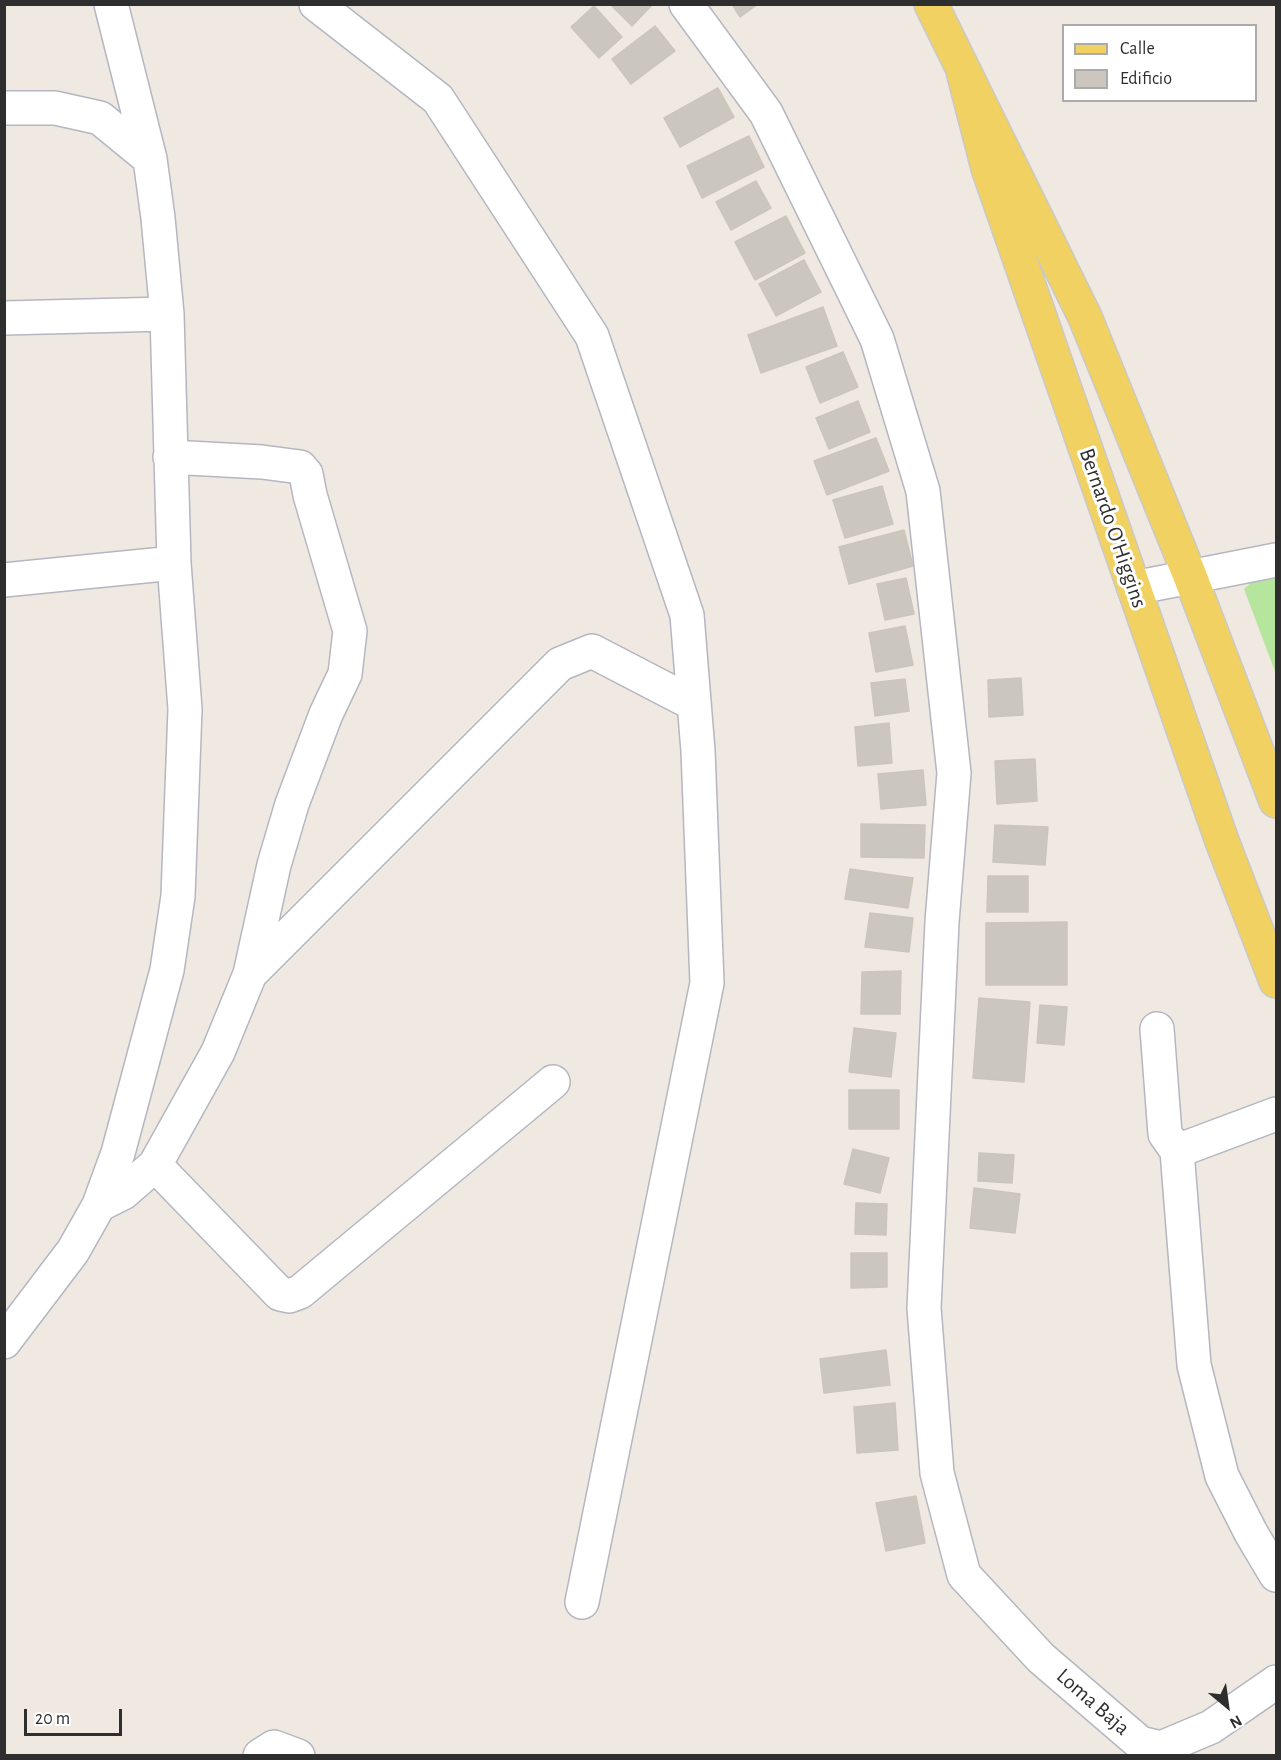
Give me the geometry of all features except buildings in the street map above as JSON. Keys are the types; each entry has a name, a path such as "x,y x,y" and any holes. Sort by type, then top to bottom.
{"main road":[{"name":"Bernardo O'Higgins","path":"931,4 1085,317 1190,576 1276,801"},
{"name":"Bernardo O'Higgins","path":"963,71 988,168 1222,841 1276,981"}],"street":[{"path":"4,1342 73,1251 99,1204 118,1153 164,981 178,896 186,709 174,562 166,314 158,218 150,159 111,4"},
{"path":"316,4 438,99 592,336 687,615 694,704 707,983 582,1602"},
{"name":"Loma Baja","path":"686,4 766,113 872,328 924,491 954,773 942,922 924,1308 937,1473 964,1575 1041,1658 1140,1743 1161,1748 1211,1727 1276,1682"},
{"path":"4,108 55,108 100,118 150,159"},
{"path":"4,318 166,314"},
{"path":"99,1204 123,1193 155,1165 218,1052 250,974 274,865 292,804 326,714 345,674 350,631 310,495 306,474 300,467 262,462 170,457"},
{"path":"1134,588 1276,560"},
{"path":"4,580 174,562"},
{"path":"250,974 560,664 592,651 694,704"},
{"path":"1157,1029 1165,1134 1177,1151 1194,1365 1221,1476 1276,1575"},
{"path":"155,1165 280,1294 289,1296 300,1292 553,1082"},
{"path":"1177,1151 1276,1114"},
{"path":"260,1755 274,1747 298,1755"}],"green space":[{"path":"1276,569 1276,674 1244,589 1262,572"}]}
